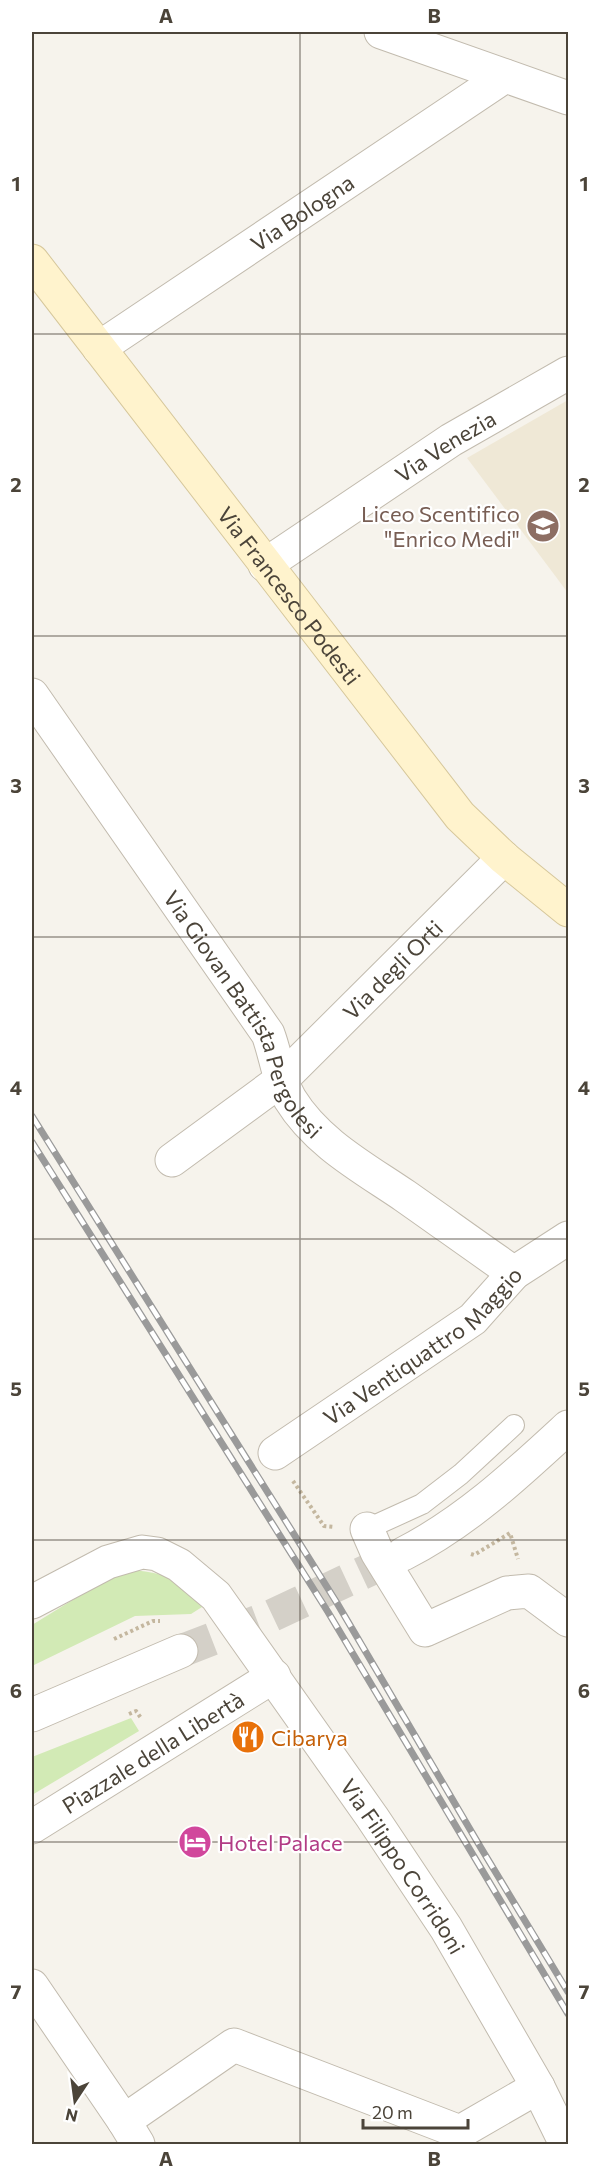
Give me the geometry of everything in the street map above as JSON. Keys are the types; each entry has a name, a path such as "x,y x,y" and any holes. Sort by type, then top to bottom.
{"main road":[{"name":"Via Francesco Podesti","path":"32,261 460,816 504,858 568,910"}],"street":[{"path":"381,32 568,98"},
{"name":"Via Bologna","path":"99,348 505,76"},
{"name":"Via Venezia","path":"265,566 451,440 568,373"},
{"name":"Via Giovan Battista Pergolesi","path":"32,695 268,1034 280,1080 308,1124 338,1150 514,1273"},
{"name":"Via degli Orti","path":"172,1160 280,1080 504,858"},
{"name":"Via Ventiquattro Maggio","path":"275,1453 473,1319 514,1273 568,1238"},
{"path":"403,1554 451,1527 492,1495 568,1427"},
{"path":"367,1529 377,1552 425,1630 507,1593 529,1591 568,1620"},
{"name":"Via Filippo Corridoni","path":"32,1600 108,1562 142,1552 157,1554 178,1565 216,1596 372,1817 446,1928 538,2087 566,2145"},
{"path":"32,1715 181,1651"},
{"name":"Piazzale della Libertà","path":"32,1827 274,1676"},
{"path":"32,1986 131,2133 234,2045 460,2132 538,2087"}],"lane":[{"path":"367,1529 422,1504 461,1474 514,1425"}],"path":[{"path":"275,1453 324,1526 367,1529"},
{"path":"474,1555 510,1533"},
{"path":"126,1715 136,1711 145,1725"}],"shaded area":[{"name":"Liceo Scentifico \"Enrico Medi\"","path":"568,400 568,593 467,458"}],"green space":[{"path":"132,1570 165,1576 179,1584 202,1607 191,1614 135,1616 32,1666 32,1625 113,1575"},
{"path":"131,1718 139,1731 32,1795 32,1757"}],"tunnel":[{"path":"181,1651 269,1617 403,1554"}],"railway":[{"path":"32,1116 337,1603 568,1992"},
{"path":"32,1142 328,1612 568,2014"}],"place":[{"name":"Liceo Scentifico \"Enrico Medi\"","path":"543,526"},
{"name":"Cibarya","path":"248,1737"},
{"name":"Hotel Palace","path":"195,1842"}]}
